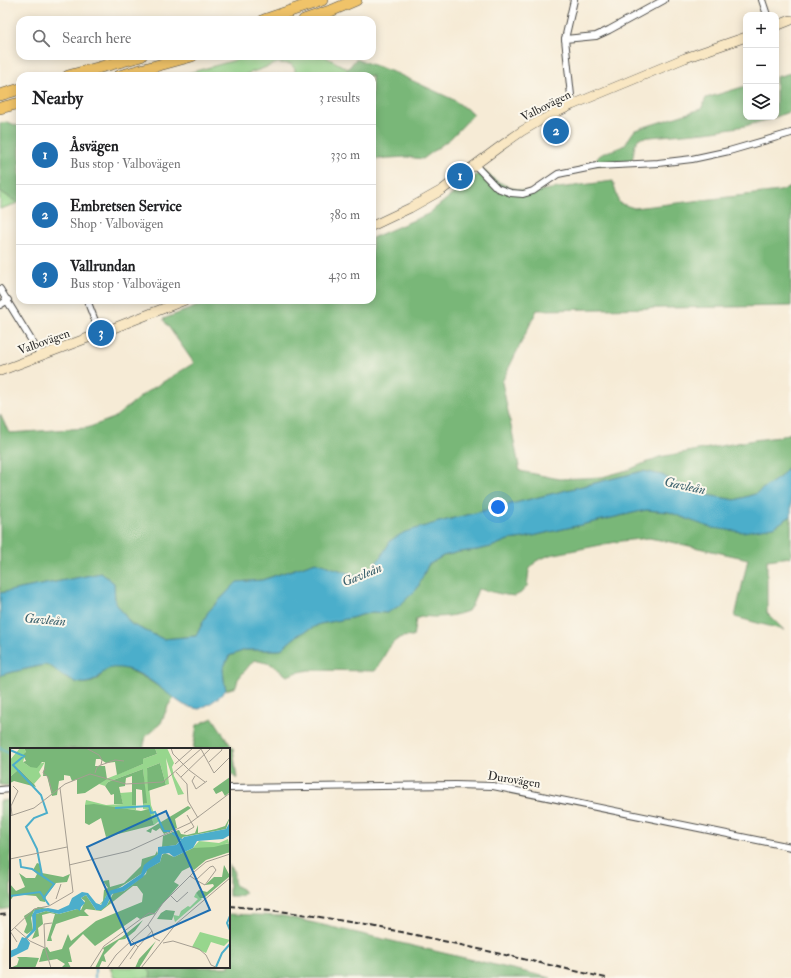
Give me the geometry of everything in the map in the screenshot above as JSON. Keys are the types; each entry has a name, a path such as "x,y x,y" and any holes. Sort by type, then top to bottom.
{"highway":[{"path":"276,16 322,0"},
{"path":"316,16 356,0"},
{"path":"83,72 126,60"},
{"path":"134,72 177,60"},
{"path":"0,95 16,90"},
{"path":"0,108 16,104"}],"main road":[{"path":"779,25 791,20"},
{"name":"Valbovägen","path":"376,224 397,215 442,190 522,131 572,105 685,58 743,38"},
{"name":"Valbovägen","path":"0,371 100,334 175,304"}],"street":[{"path":"572,105 565,39 574,0"},
{"path":"565,39 596,36 664,0"},
{"path":"762,0 766,12"},
{"path":"475,165 497,188 511,193 523,194 533,191 558,174 597,166 692,159 729,151 791,133"},
{"path":"0,289 41,356"},
{"path":"0,305 8,300"},
{"path":"89,304 100,334"},
{"name":"Durovägen","path":"230,788 455,785 493,786 791,847"},
{"path":"0,790 10,789"}],"green space":[{"path":"236,60 331,60 348,69 345,72 295,72 295,69 291,64 278,63 252,72 192,72"},
{"path":"355,60 359,60 396,73 452,99 474,114 451,138 423,159 407,157 376,159 376,72 345,72"},
{"path":"791,73 791,111 779,116 779,84 779,76"},
{"path":"743,87 743,120 766,120 745,126 706,132 639,138 634,147 631,163 595,165 596,160 602,154 624,145 635,130 701,109 706,98"},
{"path":"8,122 16,125 16,202 0,191 0,123"},
{"path":"483,170 495,180 509,187 527,192 613,181 619,203 634,208 780,191 791,187 791,306 537,310 502,382 520,471 559,479 602,477 628,470 659,457 779,437 791,433 791,464 780,477 755,494 735,500 707,495 681,486 662,475 643,471 439,522 380,558 369,572 355,575 316,562 262,580 237,582 208,612 196,636 163,639 131,624 115,602 114,583 101,573 0,593 0,414 9,433 87,428 114,418 145,393 194,363 163,319 203,304 376,304 376,236 428,214"},
{"path":"0,191 16,202 16,204 0,209"},
{"path":"646,510 669,512 692,521 774,527 791,516 791,557 767,560 767,613 784,630 735,617 748,559 649,538 621,541 550,555 536,561 529,570 527,586 521,593 515,596 478,589 468,611 448,616 423,617 416,619 413,637 403,637 394,642 375,671 309,670 287,676 271,664 254,660 238,679 236,687 226,690 223,669 229,656 245,650 280,650 298,635 320,624 372,612 387,613 417,589 428,565 443,556 491,547 508,540 524,538"},
{"path":"47,665 68,679 84,683 97,679 105,670 112,667 121,667 140,675 174,697 168,706 161,723 146,736 143,748 10,748 10,786 0,785 0,676"},
{"path":"213,718 233,749 237,779 230,773 230,748 193,748 197,725"},
{"path":"10,800 10,908 0,910 0,801"},
{"path":"230,866 233,870 236,886 242,889 245,893 241,896 230,896"},
{"path":"230,914 284,916 551,978 150,978 151,973 148,968 230,968"},
{"path":"110,968 148,968 151,973 150,978 114,978"}],"water":[{"name":"Gavleån","path":"791,464 791,516 774,527 743,532 712,528 669,512 646,510 524,538 508,540 491,547 443,556 428,565 417,589 399,606 387,613 372,612 320,624 298,635 280,650 245,650 229,656 223,669 226,690 214,701 199,709 184,705 138,673 121,668 108,669 96,679 86,683 78,683 68,679 47,665 0,676 0,593 101,573 114,583 115,602 131,624 163,639 196,636 208,612 237,582 262,580 316,562 355,575 369,572 391,540 405,532 439,522 643,471 662,475 681,486 707,495 735,500 755,494 780,477"}],"waterway":[{"path":"0,748 10,753"},
{"path":"95,968 95,978"}],"railway":[{"path":"230,906 317,916 375,927 606,978"},
{"path":"0,915 10,914"}],"place":[{"name":"Embretsen Service","path":"556,131"},
{"name":"Åsvägen","path":"460,176"},
{"name":"Vallrundan","path":"101,333"}]}
